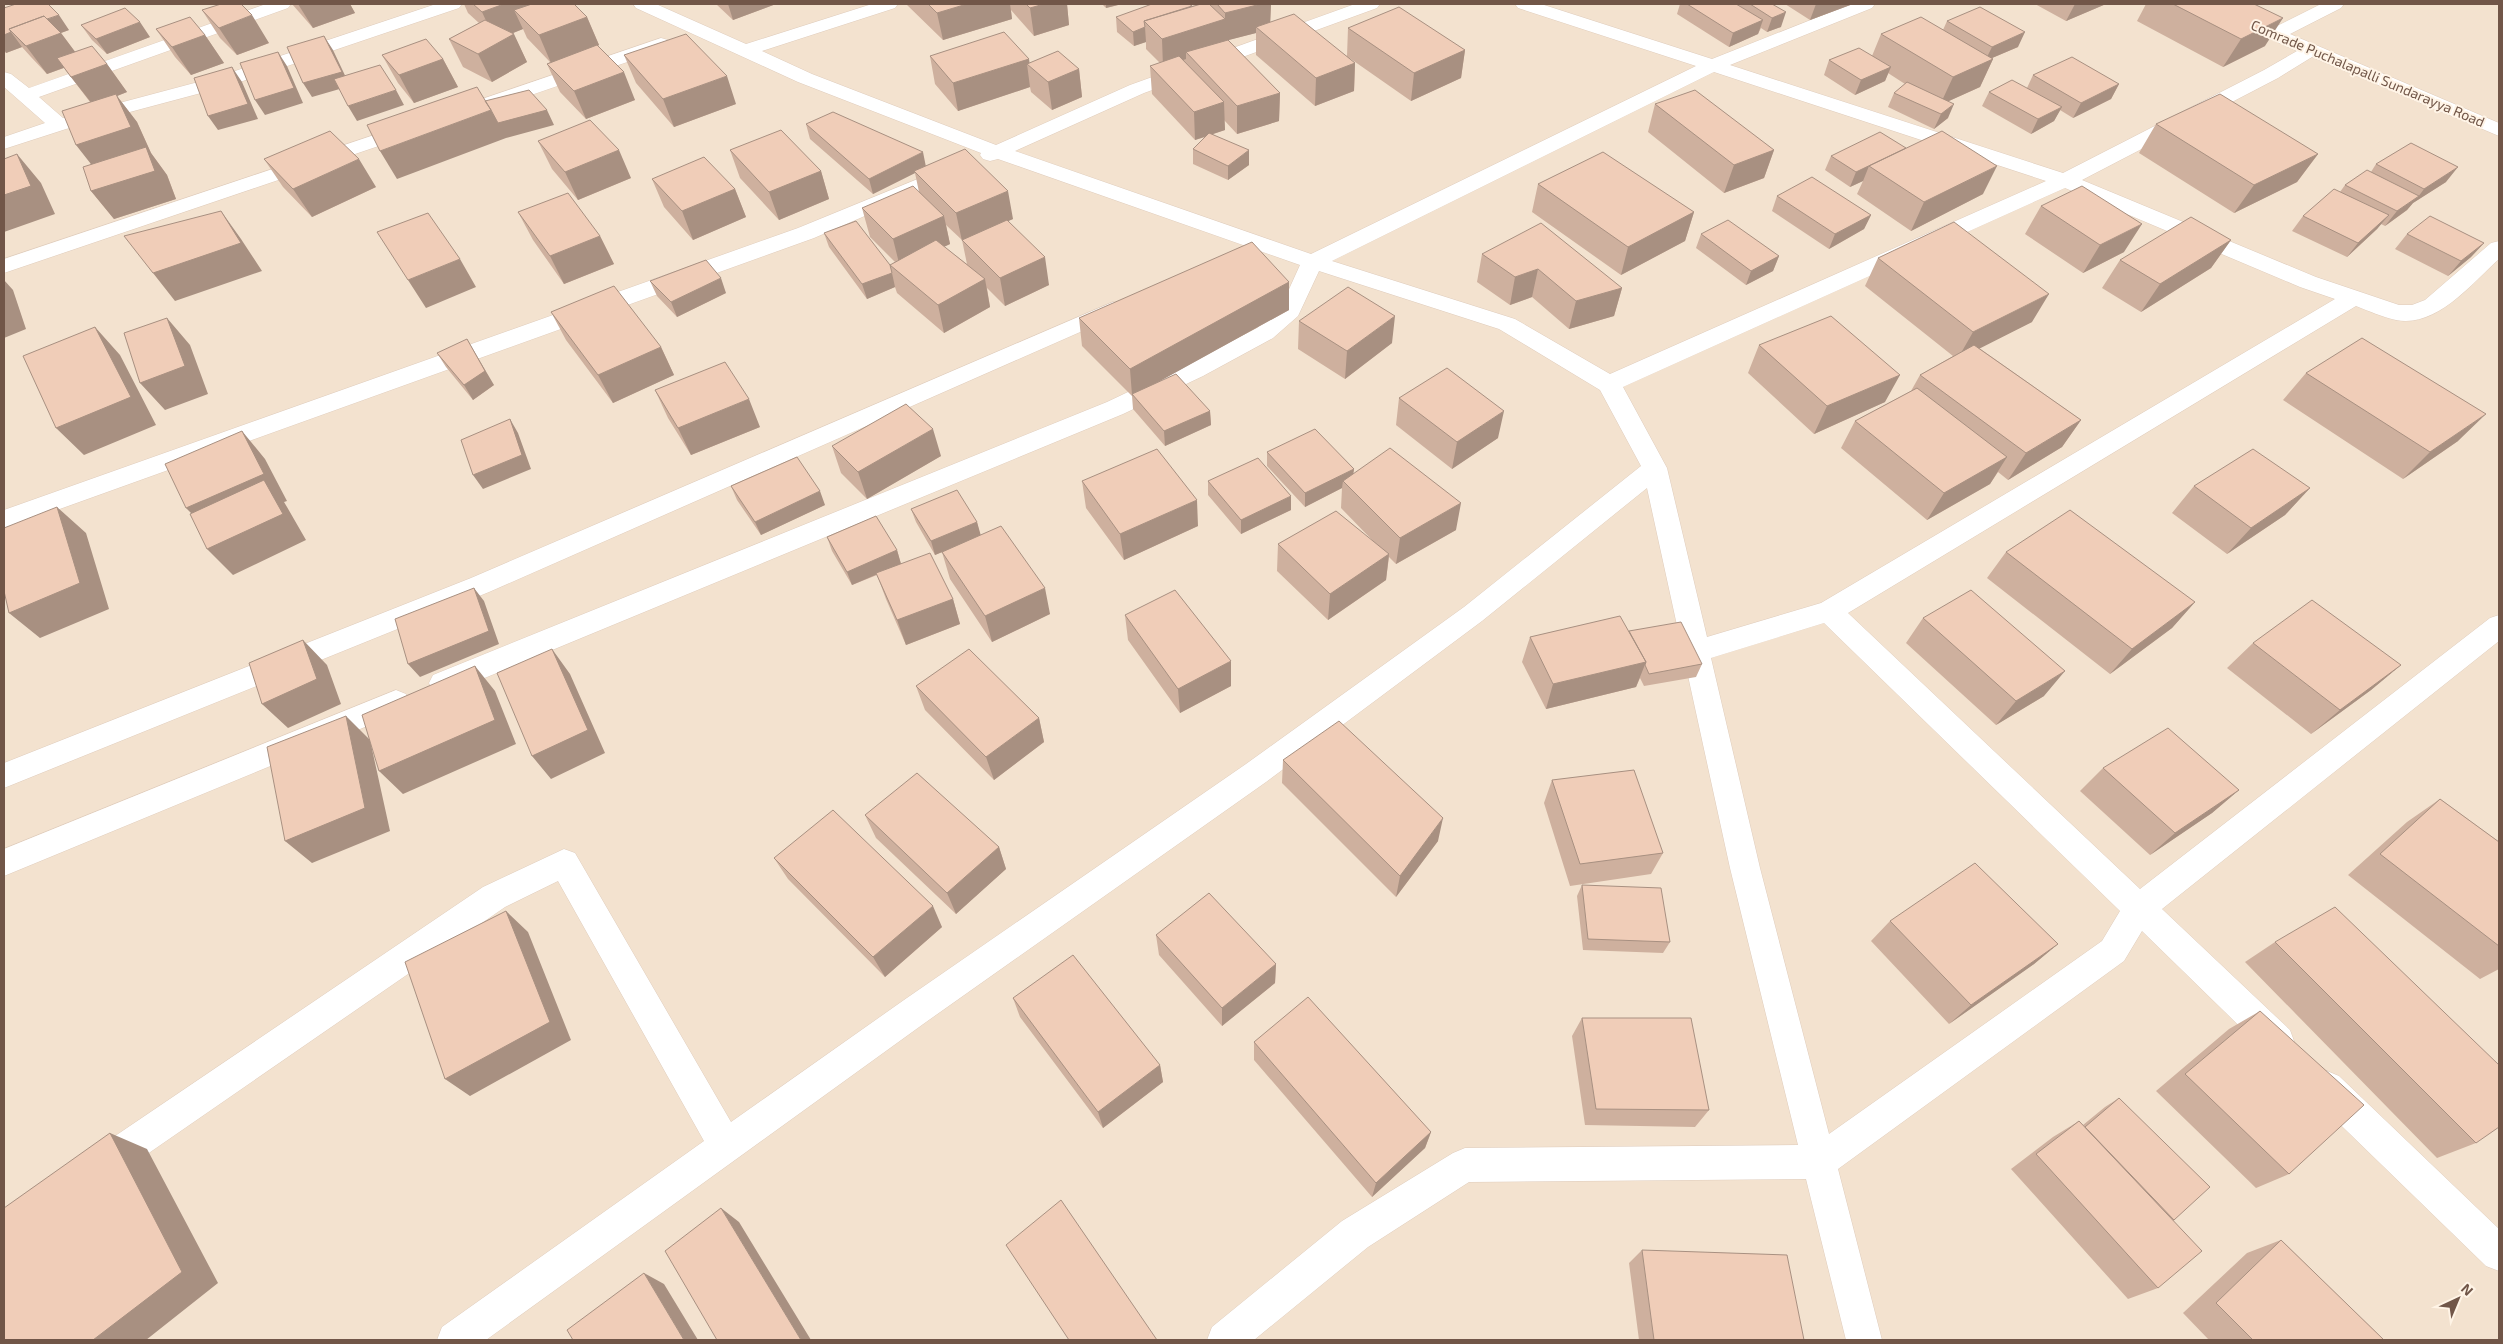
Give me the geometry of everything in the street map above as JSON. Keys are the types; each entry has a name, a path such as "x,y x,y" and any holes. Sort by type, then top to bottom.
{"street":[{"path":"26,95 282,4"},
{"path":"4,143 59,125 224,81 453,4"},
{"path":"642,4 805,78 997,152 1260,245 1507,324 1609,384 1656,468 1745,868 1864,1340"},
{"path":"744,51 889,4"},
{"path":"4,520 806,232 997,152 1137,89 1371,4"},
{"path":"1524,4 2065,180 2308,282 2398,313 2414,312 2433,305 2499,248"},
{"path":"4,863 1115,408 1195,370 1265,333 1290,311 1312,262 1711,66 1866,4"},
{"name":"Comrade Puchalapalli Sundarayya Road","path":"2208,4 2499,130"},
{"path":"2277,33 2335,4"},
{"path":"471,109 700,30"},
{"path":"1609,384 2065,180 2271,74 2311,50"},
{"path":"4,78 59,125"},
{"path":"4,266 424,124"},
{"path":"1233,257 1260,245"},
{"path":"1697,651 1829,611 2353,298"},
{"path":"4,776 480,585 1133,301"},
{"path":"455,1340 915,1011 1256,773 1473,614 1656,468"},
{"path":"1829,611 2499,1253"},
{"path":"1225,1340 1355,1234 1465,1165 1819,1162 2113,951 2139,908 2499,626"},
{"path":"77,1182 494,897 564,863 726,1147"}],"shaded area":[{"path":"4,4 2499,4 2499,1340 4,1340"}],"building":[{"path":"16,4 48,4 59,15 47,19 44,16 9,29 11,32 4,35 4,8"},
{"path":"221,4 241,4 252,15 219,28 202,10"},
{"path":"473,4 504,4 482,12"},
{"path":"532,4 574,4 587,17 539,35 514,10"},
{"path":"928,4 967,4 937,13"},
{"path":"1026,4 1044,4 1030,8"},
{"path":"1152,4 1189,4 1192,6 1144,21 1145,27 1133,32 1116,17"},
{"path":"1201,4 1209,4 1225,19 1162,39 1144,21"},
{"path":"1217,4 1261,4 1225,13"},
{"path":"1687,4 1736,4 1763,20 1733,33"},
{"path":"1750,4 1772,4 1786,12 1772,18"},
{"path":"2173,4 2254,4 2283,18 2241,39"},
{"path":"1399,7 1465,50 1414,73 1348,28"},
{"path":"1980,7 2025,32 1992,47 1947,21"},
{"path":"125,8 140,22 96,39 81,25"},
{"path":"1294,14 1355,63 1316,78 1256,27"},
{"path":"44,16 61,33 26,46 9,29"},
{"path":"190,17 205,35 172,47 156,29"},
{"path":"1921,17 1993,59 1953,77 1881,34"},
{"path":"485,20 514,34 478,54 449,39"},
{"path":"1004,32 1029,59 953,83 930,56"},
{"path":"686,34 727,76 663,99 624,55"},
{"path":"324,36 342,72 303,83 287,47"},
{"path":"426,39 443,59 399,75 382,55"},
{"path":"1228,40 1280,93 1237,106 1186,52"},
{"path":"597,45 624,72 574,91 547,64"},
{"path":"92,46 107,64 71,77 57,58"},
{"path":"1859,48 1891,67 1861,80 1829,60"},
{"path":"1058,51 1079,69 1048,82 1027,64"},
{"path":"278,52 294,88 255,100 240,63"},
{"path":"1179,56 1224,102 1194,112 1150,66"},
{"path":"2072,57 2119,84 2081,103 2033,75"},
{"path":"380,65 396,90 348,106 334,79"},
{"path":"232,67 248,104 208,116 194,78"},
{"path":"2012,80 2062,107 2038,119 1989,92"},
{"path":"1907,82 1954,104 1941,114 1894,93"},
{"path":"477,87 491,110 380,151 367,125"},
{"path":"529,90 547,110 498,123 485,101"},
{"path":"1695,90 1774,150 1734,165 1655,104"},
{"path":"116,94 131,127 76,145 62,111"},
{"path":"2220,94 2318,154 2254,185 2156,124"},
{"path":"833,112 923,152 869,179 806,124"},
{"path":"590,120 619,150 565,172 538,141"},
{"path":"781,130 821,171 769,192 730,150"},
{"path":"330,131 359,159 293,189 264,159"},
{"path":"1942,131 1997,166 1924,202 1869,166"},
{"path":"1880,132 1906,148 1856,172 1831,156"},
{"path":"1209,133 1249,150 1228,166 1193,149"},
{"path":"2411,143 2458,167 2424,189 2376,164"},
{"path":"146,147 155,171 91,191 83,167"},
{"path":"965,149 1008,191 956,213 914,171"},
{"path":"1603,152 1694,212 1628,247 1538,184"},
{"path":"17,154 31,186 4,195 4,159"},
{"path":"704,157 735,189 682,211 652,179"},
{"path":"2367,170 2419,196 2397,211 2345,185"},
{"path":"1812,177 1871,215 1835,234 1777,196"},
{"path":"913,186 944,216 893,239 862,208"},
{"path":"2082,186 2142,224 2100,245 2041,206"},
{"path":"2334,189 2389,215 2358,243 2303,216"},
{"path":"568,193 600,236 550,256 518,212"},
{"path":"221,211 241,243 153,273 124,236"},
{"path":"428,213 460,259 408,280 377,232"},
{"path":"2430,216 2484,243 2461,261 2407,234"},
{"path":"2191,217 2231,240 2160,284 2120,260"},
{"path":"1007,220 1045,257 1000,278 962,240"},
{"path":"1728,220 1779,256 1751,271 1701,234"},
{"path":"856,221 890,265 892,273 862,284 824,233"},
{"path":"1954,222 2049,294 1973,332 1878,258"},
{"path":"1541,223 1622,288 1576,301 1538,269 1515,277 1482,254"},
{"path":"936,240 985,279 938,305 890,265"},
{"path":"1252,242 1289,282 1130,369 1079,318"},
{"path":"706,260 721,278 671,302 650,281"},
{"path":"614,286 661,347 598,375 551,312"},
{"path":"1348,287 1395,316 1347,351 1299,321"},
{"path":"1831,316 1900,375 1827,406 1759,345"},
{"path":"167,318 185,366 140,383 124,333"},
{"path":"95,327 131,397 56,428 23,356"},
{"path":"2362,338 2486,414 2430,452 2306,373"},
{"path":"467,339 485,371 464,385 437,353"},
{"path":"1974,345 2081,420 2026,453 1920,375"},
{"path":"725,362 749,399 678,428 655,390"},
{"path":"1447,368 1504,411 1457,442 1399,398"},
{"path":"1176,374 1210,411 1164,431 1132,394"},
{"path":"1917,388 2007,457 1944,493 1855,421"},
{"path":"906,404 933,429 858,472 832,446"},
{"path":"510,419 522,455 473,475 461,440"},
{"path":"1315,429 1354,469 1305,493 1267,452"},
{"path":"242,431 264,474 186,508 165,464"},
{"path":"1390,448 1461,503 1400,538 1343,481"},
{"path":"1157,449 1197,500 1120,534 1082,481"},
{"path":"2253,449 2310,488 2251,528 2194,486"},
{"path":"797,457 820,491 755,522 731,486"},
{"path":"1258,458 1291,496 1241,520 1208,481"},
{"path":"264,480 283,514 207,549 190,514"},
{"path":"957,490 977,522 931,541 911,509"},
{"path":"57,507 80,583 9,613 4,591 4,528"},
{"path":"2070,510 2195,602 2132,649 2006,552"},
{"path":"1336,511 1389,554 1330,594 1278,544"},
{"path":"876,516 897,550 847,572 827,537"},
{"path":"1001,526 1045,588 985,616 942,552"},
{"path":"930,553 953,599 897,620 876,573"},
{"path":"474,588 489,631 408,664 395,619"},
{"path":"1175,590 1231,661 1178,689 1125,615"},
{"path":"1971,590 2065,671 2016,701 1923,618"},
{"path":"2312,600 2401,665 2340,710 2253,643"},
{"path":"1620,616 1646,662 1553,684 1530,637"},
{"path":"1681,622 1702,664 1649,674 1645,665 1646,662 1629,631"},
{"path":"303,640 317,679 262,704 249,663"},
{"path":"552,649 588,730 532,756 497,673"},
{"path":"969,649 1039,718 986,757 916,686"},
{"path":"475,666 495,720 379,771 362,715"},
{"path":"346,716 365,808 285,841 267,747"},
{"path":"1339,721 1443,818 1400,876 1283,760"},
{"path":"2168,728 2239,790 2175,833 2103,768"},
{"path":"1634,770 1663,853 1580,864 1552,780"},
{"path":"917,773 999,847 947,893 865,815"},
{"path":"2440,799 2499,842 2499,946 2380,854"},
{"path":"833,810 933,906 873,957 774,858"},
{"path":"1975,863 2058,944 1971,1005 1890,921"},
{"path":"1582,885 1661,888 1670,942 1588,939"},
{"path":"1209,893 1276,964 1222,1008 1156,935"},
{"path":"2335,907 2499,1065 2499,1127 2476,1143 2275,942"},
{"path":"506,911 550,1022 445,1079 405,962"},
{"path":"1073,955 1160,1065 1098,1112 1013,998"},
{"path":"1308,997 1431,1132 1376,1183 1254,1042"},
{"path":"2260,1011 2364,1105 2289,1174 2185,1074"},
{"path":"1582,1018 1691,1018 1709,1110 1596,1109"},
{"path":"2119,1098 2210,1187 2174,1220 2085,1127"},
{"path":"2079,1121 2202,1251 2158,1288 2036,1154"},
{"path":"110,1133 182,1272 93,1340 4,1340 4,1208"},
{"path":"1061,1200 1157,1340 1069,1340 1006,1245"},
{"path":"721,1208 801,1340 717,1340 665,1251"},
{"path":"2281,1240 2384,1340 2253,1340 2216,1303"},
{"path":"1642,1250 1787,1255 1804,1340 1654,1340"},
{"path":"644,1273 684,1340 573,1340 567,1330"}]}
